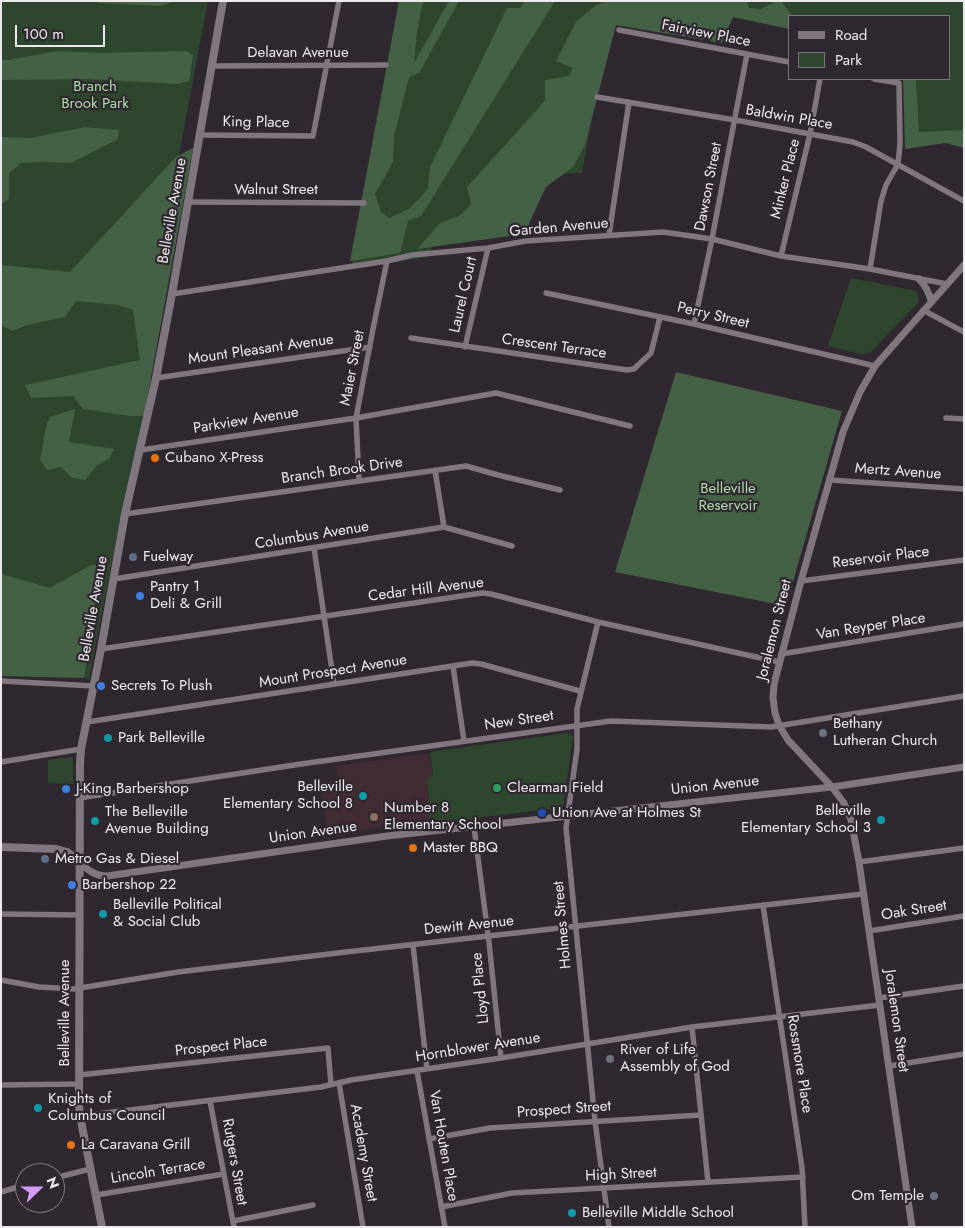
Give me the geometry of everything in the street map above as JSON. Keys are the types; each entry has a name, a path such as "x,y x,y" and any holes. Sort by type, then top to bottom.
{"main road":[{"name":"Belleville Avenue","path":"102,1227 80,1116 79,798 81,749 125,514 141,450 172,294 222,1"},
{"name":"Union Avenue","path":"1,847 56,849 67,852 79,861"}],"street":[{"path":"327,66 339,1"},
{"name":"Fairview Place","path":"620,30 788,62"},
{"name":"Dawson Street","path":"694,324 747,54"},
{"name":"Delavan Avenue","path":"211,66 386,66"},
{"name":"King Place","path":"199,135 313,136 327,66"},
{"name":"Minker Place","path":"781,256 810,134 820,80"},
{"path":"870,269 880,201 886,185 898,164 900,144 898,83 880,80"},
{"name":"Baldwin Place","path":"597,97 735,120 860,144 964,201"},
{"path":"609,235 630,102"},
{"name":"Walnut Street","path":"188,202 364,203"},
{"name":"Garden Avenue","path":"172,294 388,261 412,255 488,248 526,241 664,232 712,239 781,256 870,269 947,284"},
{"name":"Laurel Court","path":"465,346 488,248"},
{"name":"Maier Street","path":"359,481 356,418 388,261"},
{"name":"Joralemon Street","path":"912,1227 859,862 851,820 840,797 788,740 779,725 773,698 779,662 801,581 843,432 851,412 875,366 964,265"},
{"path":"919,279 926,286 931,301"},
{"name":"Perry Street","path":"546,293 694,324 875,366"},
{"path":"923,310 964,332"},
{"name":"Crescent Terrace","path":"411,338 627,370 637,366 651,352 660,317"},
{"name":"Mount Pleasant Avenue","path":"156,378 370,347"},
{"name":"Parkview Avenue","path":"141,450 356,418 496,393 630,426"},
{"path":"946,418 964,419"},
{"name":"Branch Brook Drive","path":"125,514 466,466 560,490"},
{"path":"435,470 444,527"},
{"name":"Mertz Avenue","path":"830,480 964,489"},
{"name":"Columbus Avenue","path":"114,579 444,527 512,546"},
{"path":"314,548 334,684"},
{"name":"Reservoir Place","path":"801,581 964,560"},
{"name":"Cedar Hill Avenue","path":"101,649 324,616 491,594 598,622 779,662"},
{"name":"Holmes Street","path":"598,622 577,709 578,748 566,828 595,1121 609,1227"},
{"name":"Van Reyper Place","path":"782,654 964,624"},
{"name":"Mount Prospect Avenue","path":"87,722 472,663 580,691"},
{"path":"453,666 464,742"},
{"path":"1,680 94,686"},
{"name":"New Street","path":"79,798 301,764 611,721 762,727 964,696"},
{"path":"1,762 81,749"},
{"name":"Union Avenue","path":"79,861 93,873 107,876 378,838 832,788 964,767"},
{"name":"Lloyd Place","path":"474,827 501,1058"},
{"path":"859,862 964,848"},
{"name":"Dewitt Avenue","path":"1,980 70,990 178,972 863,894"},
{"name":"Rossmore Place","path":"763,905 802,1168 805,1227"},
{"path":"1,914 79,915"},
{"name":"Oak Street","path":"869,931 964,916"},
{"name":"Van Houten Place","path":"412,945 427,1069"},
{"name":"Hornblower Avenue","path":"80,1116 321,1087 351,1080 501,1058 692,1026 779,1017 879,1002 964,986"},
{"path":"692,1026 708,1182"},
{"name":"Prospect Place","path":"79,1075 328,1048 331,1085"},
{"path":"889,1066 964,1054"},
{"name":"Van Houten Place","path":"417,1071 445,1227"},
{"name":"Academy Street","path":"339,1083 364,1227"},
{"path":"1,1085 79,1084"},
{"name":"Rutgers Street","path":"210,1101 233,1224"},
{"name":"Prospect Street","path":"430,1140 490,1128 701,1115"},
{"path":"65,1175 90,1169"},
{"name":"Lincoln Terrace","path":"96,1194 224,1174"},
{"name":"High Street","path":"441,1206 512,1193 803,1177"},
{"path":"1,1192 15,1188"},
{"path":"233,1224 313,1205"}],"shaded area":[{"path":"429,753 433,775 427,779 431,821 327,835 321,783 338,780 336,766"}],"green space":[{"name":"Branch Brook Park","path":"1,1 208,1 179,155 193,148 144,416 119,526 89,679 1,676"},
{"path":"98,1 175,1 160,6 98,3"},
{"path":"399,1 423,1 414,63 449,1 459,1 419,73 409,77 394,136 393,162 375,194 381,212 389,218 409,209 428,189 430,167 507,8 520,8 524,4 523,1 555,1 421,216 408,221 400,253 350,261"},
{"path":"405,1 964,1 964,139 906,142 906,80 950,80 950,15 788,16 723,11 609,20 582,173 540,174 529,226 438,234 428,257 351,269"},
{"path":"610,1 747,1 749,8 760,9 781,1 791,15 788,15 788,29 733,17 722,43 616,25 585,145 573,167 546,187 524,234 417,249 440,223 461,215 471,204 467,187 545,101 545,80 569,76 573,68 556,61 576,22 596,5"},
{"path":"57,51 102,53 186,51 193,55 189,81 179,84 88,79 1,80 1,60"},
{"path":"903,80 916,80 919,132 964,130 964,148 946,143 905,149"},
{"path":"85,127 119,130 118,139 71,163 20,163 9,174 9,199 1,204 1,137 31,138"},
{"path":"193,148 144,416 130,416 83,409 73,396 31,398 25,385 140,360 133,310 118,305 76,301 65,317 27,325 12,331 1,325 1,265 70,272 176,157"},
{"path":"851,278 917,291 919,302 870,353 859,354 828,346"},
{"name":"Belleville Reservoir","path":"676,372 842,411 786,606 615,572"},
{"path":"75,409 69,442 114,449 109,459 97,465 85,480 72,478 61,467 47,470 40,460 46,427 50,417"},
{"path":"91,565 101,565 84,678 1,676 1,574 50,588"},
{"name":"Clearman Field","path":"567,733 573,737 563,807 431,824 427,778 433,775 430,752"},
{"path":"72,757 73,784 48,783 48,760"}],"place":[{"name":"Cubano X-Press","path":"155,458"},
{"name":"Fuelway","path":"133,557"},
{"name":"Pantry 1 Deli & Grill","path":"140,596"},
{"name":"Secrets To Plush","path":"101,686"},
{"name":"Bethany Lutheran Church","path":"823,733"},
{"name":"Park Belleville","path":"108,738"},
{"name":"Clearman Field","path":"497,788"},
{"name":"J-King Barbershop","path":"66,789"},
{"name":"Belleville Elementary School 8","path":"363,796"},
{"name":"Union Ave at Holmes St","path":"542,813"},
{"name":"Number 8 Elementary School","path":"374,817"},
{"name":"Belleville Elementary School 3","path":"881,820"},
{"name":"The Belleville Avenue Building","path":"95,821"},
{"name":"Master BBQ","path":"413,848"},
{"name":"Metro Gas & Diesel","path":"45,859"},
{"name":"Barbershop 22","path":"72,885"},
{"name":"Belleville Political & Social Club","path":"103,914"},
{"name":"River of Life Assembly of God","path":"610,1059"},
{"name":"Knights of Columbus Council","path":"38,1108"},
{"name":"La Caravana Grill","path":"71,1145"},
{"name":"Om Temple","path":"934,1196"},
{"name":"Belleville Middle School","path":"572,1213"}]}
